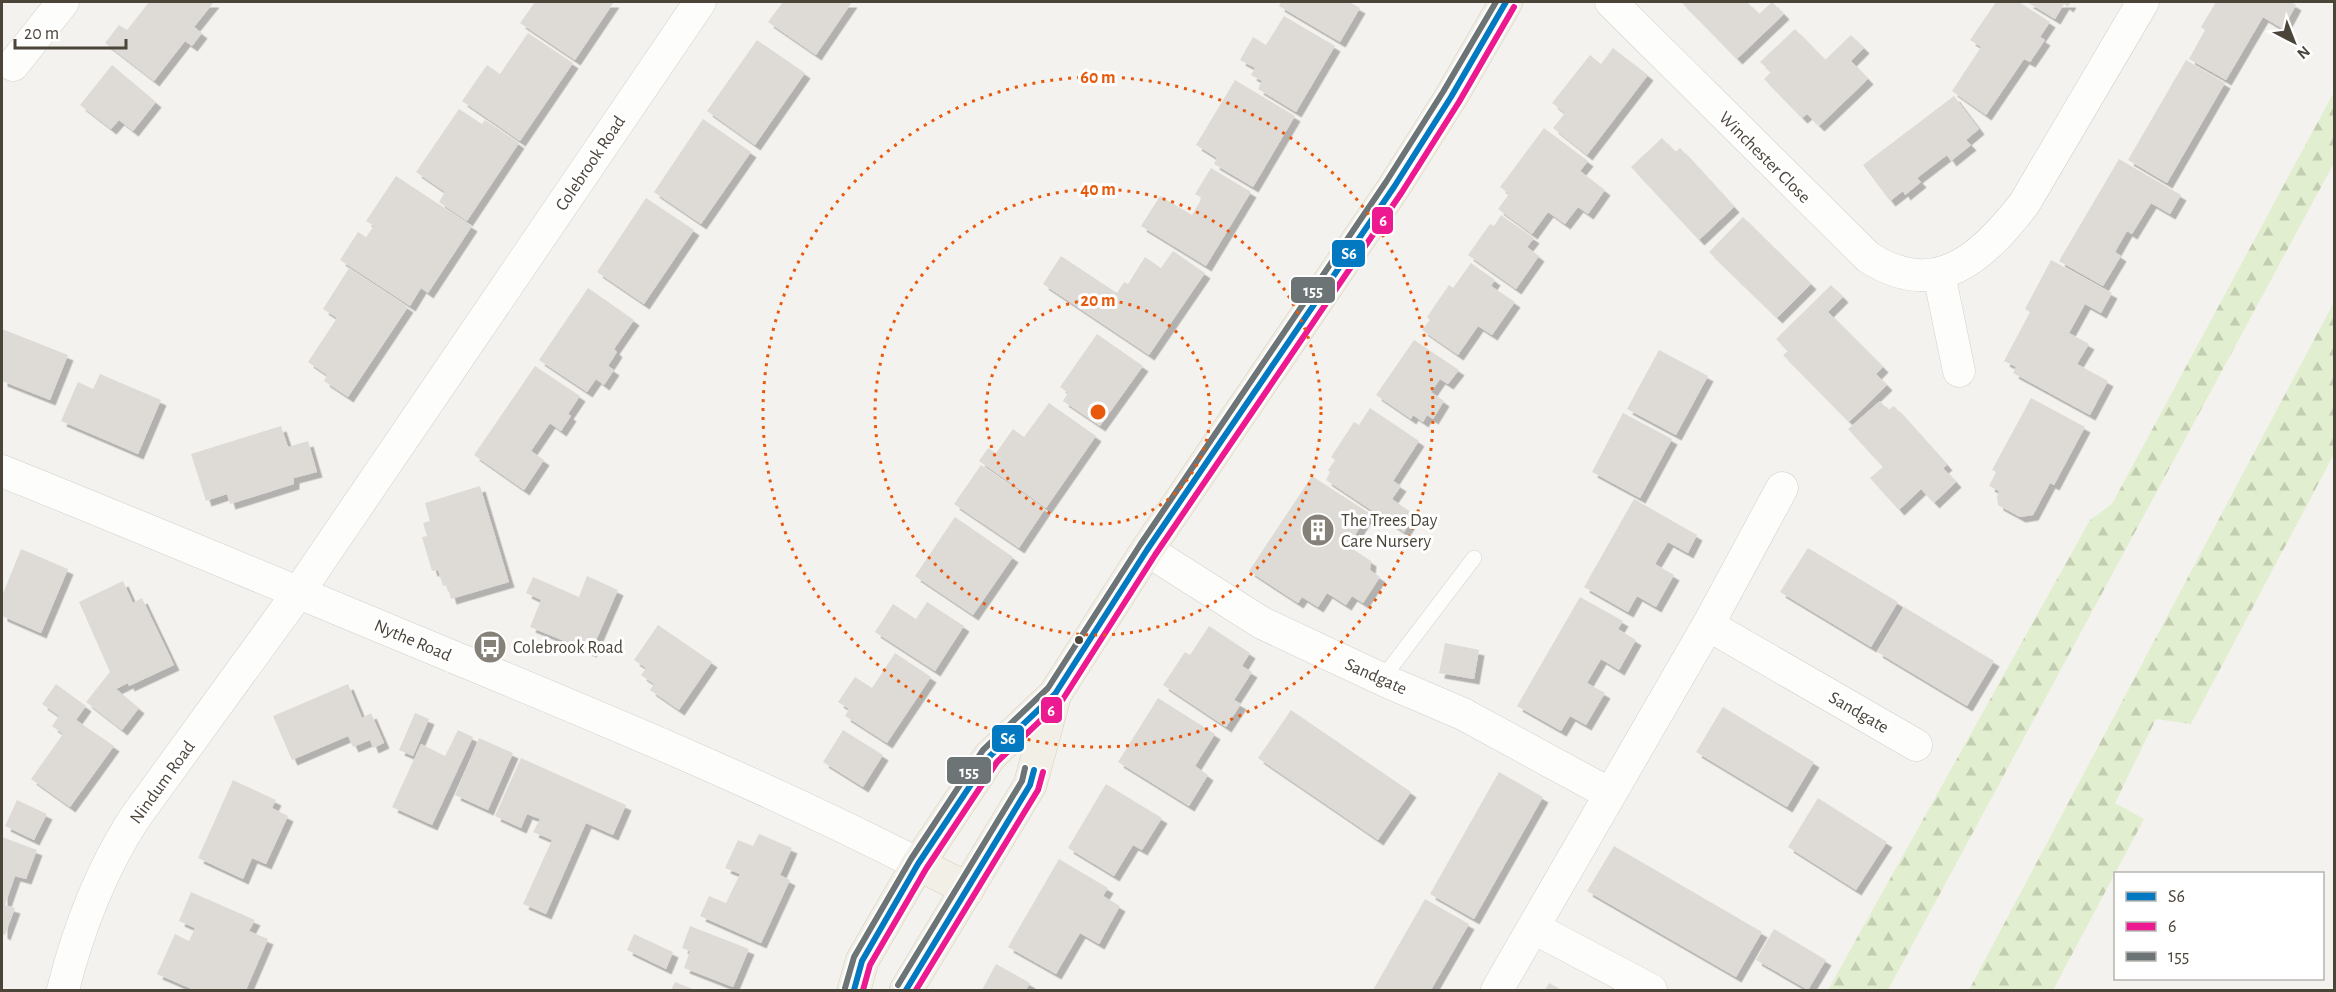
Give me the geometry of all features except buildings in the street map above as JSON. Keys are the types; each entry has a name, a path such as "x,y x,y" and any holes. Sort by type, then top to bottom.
{"main road":[{"path":"854,990 862,961 918,864 990,756 1055,694 1147,550 1388,196 1451,97 1506,2"},
{"path":"906,990 1030,785 1055,694"},
{"path":"918,864 968,889"}],"street":[{"path":"13,65 63,2"},
{"name":"Colebrook Road","path":"298,593 700,2"},
{"name":"Winchester Close","path":"1611,2 1704,97 1868,257 1884,267 1903,274 1928,276 1961,266 1980,254 2001,233 2024,204 2143,2"},
{"path":"1939,274 1959,371"},
{"name":"Nythe Road","path":"2,471 170,538 704,762 918,864"},
{"path":"1497,990 1708,625 1782,488"},
{"name":"Sandgate","path":"1147,550 1262,623 1462,714 1610,794"},
{"name":"Nindum Road","path":"63,990 69,963 113,851 298,593"},
{"name":"Sandgate","path":"1708,625 1916,745"},
{"path":"1534,928 1651,990"}],"lane":[{"path":"1382,679 1474,558"}],"green space":[{"path":"2334,92 2334,163 1888,990 1828,990 2090,520 2112,504"},
{"path":"2334,302 2334,454 2191,724 2156,719 2115,803 2144,819 2053,990 1969,990"}],"transit line":[{"name":"155","path":"845,988 854,957 911,859 983,750 1048,688 1140,545 1386,182 1496,2"},
{"name":"S6","path":"854,990 862,961 918,864 990,756 1055,694 1147,550 1394,187 1451,97 1506,2"},
{"name":"6","path":"863,990 870,965 926,869 997,762 1063,699 1155,555 1402,192 1459,102 1514,7"},
{"name":"155","path":"898,985 1022,781 1025,768"},
{"name":"S6","path":"906,990 1030,785 1034,770"},
{"name":"6","path":"916,990 1038,790 1043,772"}],"place":[{"name":"The Trees Day Care Nursery","path":"1318,530"},
{"name":"Colebrook Road","path":"490,647"}]}
